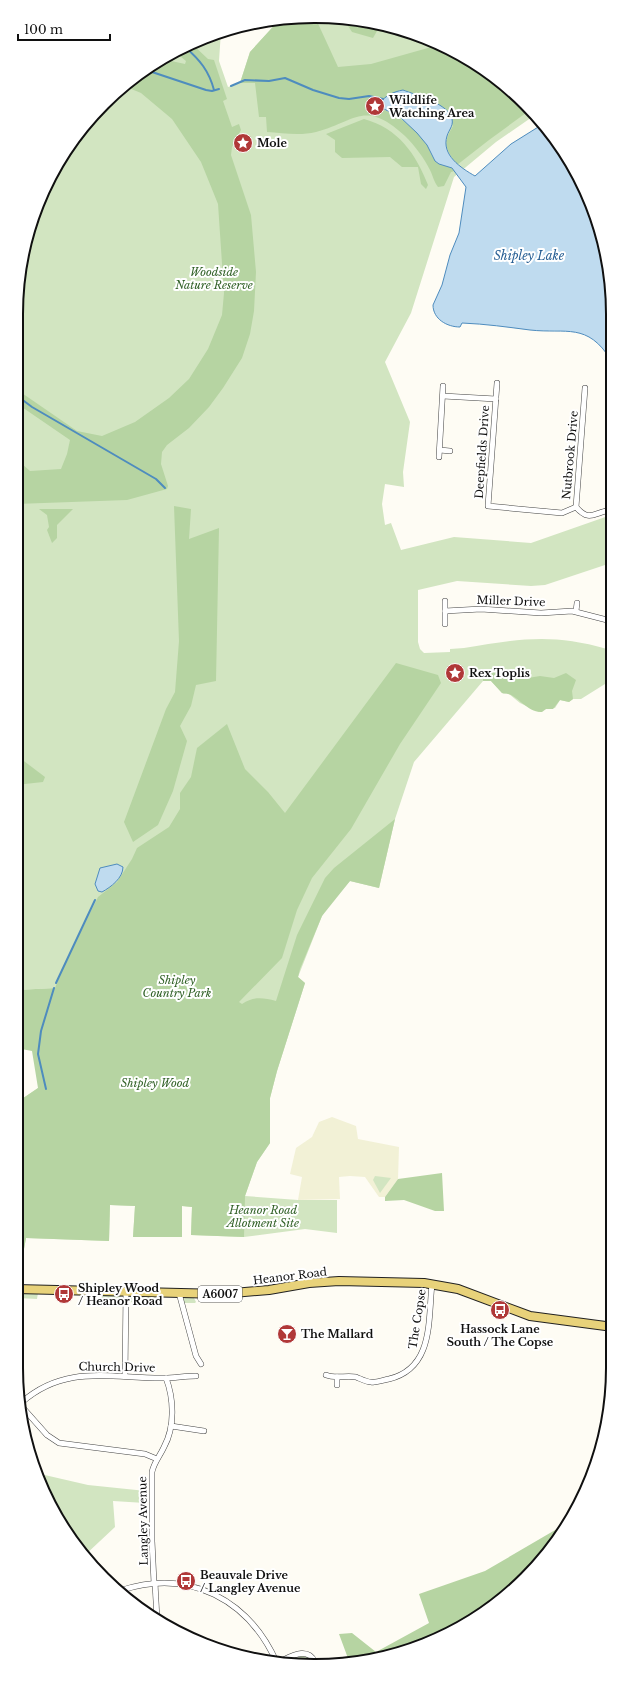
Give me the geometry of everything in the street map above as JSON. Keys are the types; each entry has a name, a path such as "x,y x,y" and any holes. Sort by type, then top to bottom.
{"main road":[{"name":"Heanor Road","path":"23,1289 244,1293 309,1282 339,1281 432,1284"},
{"name":"A6007","path":"432,1284 458,1289 530,1316 606,1326"}],"street":[{"name":"Deepfields Drive","path":"497,383 488,506 562,513 576,507"},
{"path":"439,458 443,386"},
{"name":"Nutbrook Drive","path":"585,388 576,507 583,514 590,516 606,511"},
{"path":"443,396 496,399"},
{"path":"440,450 450,451"},
{"path":"445,601 446,624"},
{"path":"576,611 577,603"},
{"name":"Miller Drive","path":"445,611 481,609 541,613 576,611 606,620"},
{"name":"The Copse","path":"326,1375 337,1377 354,1377 369,1382 405,1374 420,1358 426,1340 432,1284"},
{"path":"125,1376 126,1292"},
{"path":"179,1293 196,1356 201,1364"},
{"name":"The Copse","path":"414,1354 420,1358"},
{"name":"Church Drive","path":"25,1400 45,1386 64,1378 88,1375 166,1378 196,1376"},
{"path":"337,1377 337,1385"},
{"name":"Langley Avenue","path":"156,1612 151,1498 153,1468 165,1447 171,1426 170,1392 166,1378"},
{"path":"26,1412 46,1435 56,1442 145,1454 157,1459"},
{"path":"171,1426 204,1431"},
{"path":"125,1589 154,1583 176,1584 196,1588 228,1602 248,1618 257,1629 273,1656"},
{"path":"290,1658 303,1653 310,1655 313,1659"}],"green space":[{"name":"Woodside Nature Reserve","path":"314,23 353,25 390,33 426,45 460,62 492,83 507,95 530,118 496,142 454,177 411,313 385,362 410,422 403,472 404,487 385,484 382,504 385,525 391,523 401,550 454,537 531,543 606,517 606,565 545,585 531,586 457,581 418,590 418,642 420,649 424,653 450,652 450,649 536,639 552,639 587,644 606,649 606,684 581,699 573,699 569,702 560,700 555,708 546,709 539,712 520,703 509,694 502,693 491,681 483,681 414,762 395,819 379,888 350,881 328,906 322,916 298,977 305,983 270,1098 270,1143 257,1162 245,1196 298,1200 337,1200 337,1233 305,1229 244,1237 191,1235 192,1207 182,1206 182,1237 133,1237 135,1206 110,1205 109,1241 26,1238 23,1254 23,1098 38,1088 55,988 23,990 23,314 25,276 38,221 53,186 62,169 83,137 108,108 137,83 169,62 221,38 219,61 228,87 240,83 250,52 276,25"},
{"path":"314,23 318,23 338,67 371,64 431,47 460,62 492,83 526,113 457,165 450,155 447,146 447,137 453,126 446,109 423,97 384,110 408,124 423,139 438,163 455,171 451,172 444,186 438,187 419,152 405,136 380,118 360,116 316,132 304,134 267,132 266,117 259,117 255,83 240,83 250,52 274,25"},
{"path":"347,25 377,31 373,38 352,32"},
{"path":"196,48 208,59 214,60 227,99 223,101 232,127 239,124 241,130 232,147 231,155 251,215 256,272 254,311 250,334 242,358 209,407 189,428 167,445 162,452 161,464 168,486 167,489 127,500 23,504 23,465 30,471 61,469 67,454 70,440 23,408 23,394 77,431 102,436 135,422 169,398 189,379 208,349 222,315 224,293 218,204 201,162 172,119 141,93 130,89 171,61 185,64 186,61 180,56"},
{"path":"364,119 387,129 404,144 418,163 428,185 426,189 421,184 418,167 402,167 390,157 342,158 335,152 335,140 326,134"},
{"path":"174,506 191,509 189,539 219,528 216,681 196,685 191,706 180,726 187,741 173,791 158,825 133,842 124,822 166,709 175,692 179,641"},
{"path":"39,509 73,509 57,525 57,538 52,543 47,530 49,527 47,515"},
{"name":"Shipley Wood","path":"396,663 438,675 441,683 400,744 351,829 312,878 297,910 282,958 239,1002 242,1004 246,1001 259,998 276,1001 297,935 325,878 334,868 395,819 379,888 350,881 322,916 300,969 298,977 305,983 270,1098 270,1143 257,1162 245,1196 244,1237 191,1235 192,1207 182,1206 182,1237 133,1237 135,1206 110,1205 109,1241 26,1238 23,1254 23,1098 38,1088 32,1051 23,1049 23,990 55,988 64,965 98,897 117,882 132,859 137,848 169,827 180,809 180,793 191,777 197,748 227,724 245,769 268,792 285,813"},
{"path":"490,671 528,678 540,676 554,678 566,673 576,680 572,691 573,699 569,702 560,700 553,709 546,709 542,712 537,712 512,695 502,693 491,681 483,681 483,673"},
{"path":"23,760 45,777 43,782 23,784"},
{"path":"332,1117 356,1126 358,1139 399,1147 398,1179 385,1197 379,1197 365,1177 350,1176 339,1177 340,1199 298,1200 302,1177 290,1174 296,1148 312,1137 319,1122"},
{"path":"442,1173 444,1211 435,1211 404,1200 385,1201 385,1197 398,1179"},
{"path":"375,1176 391,1178 380,1193 373,1180"},
{"path":"23,1293 38,1293 37,1299 23,1298"},
{"path":"101,1295 121,1296 122,1301 101,1300"},
{"path":"133,1296 154,1297 155,1303 129,1302 129,1299"},
{"path":"194,1298 196,1302 184,1303 183,1299"},
{"path":"43,1475 88,1485 146,1491 145,1503 113,1501 115,1527 88,1552 62,1513"},
{"path":"557,1529 546,1545 521,1574 492,1599 476,1610 426,1637 408,1644 376,1652 429,1623 419,1594 485,1571"},
{"path":"352,1633 376,1652 348,1657 339,1634"},
{"path":"301,1656 307,1656 309,1659 297,1658"}],"water":[{"name":"Shipley Lake","path":"403,90 437,103 448,111 452,122 447,136 447,149 458,165 475,176 511,144 538,127 567,169 591,221 604,276 606,353 593,340 585,335 575,332 530,330 462,323 460,327 455,327 446,324 438,318 435,314 433,305 442,285 450,255 459,233 466,187 452,168 439,164 435,161 427,145 400,117 380,107 379,104 387,96"},
{"path":"117,864 123,867 119,878 113,885 102,892 98,891 95,884 100,868"}],"waterway":[{"path":"189,51 203,66 214,90"},
{"path":"153,72 206,90 212,91 219,89"},
{"path":"231,86 245,80 269,81 285,78 313,90 339,98 349,99 369,96 383,99"},
{"path":"23,400 32,407 156,479 165,488"},
{"path":"56,983 95,900"},
{"path":"46,1089 38,1054 41,1031 54,988"}],"place":[{"name":"Wildlife Watching Area","path":"375,106"},
{"name":"Mole","path":"243,143"},
{"name":"Rex Toplis","path":"455,673"},
{"name":"Shipley Wood / Heanor Road","path":"64,1294"},
{"name":"Hassock Lane South / The Copse","path":"500,1310"},
{"name":"The Mallard","path":"287,1334"},
{"name":"Beauvale Drive / Langley Avenue","path":"186,1581"}],"park label":[{"name":"Shipley Country Park","path":"177,986"},
{"name":"Heanor Road Allotment Site","path":"263,1216"}]}
